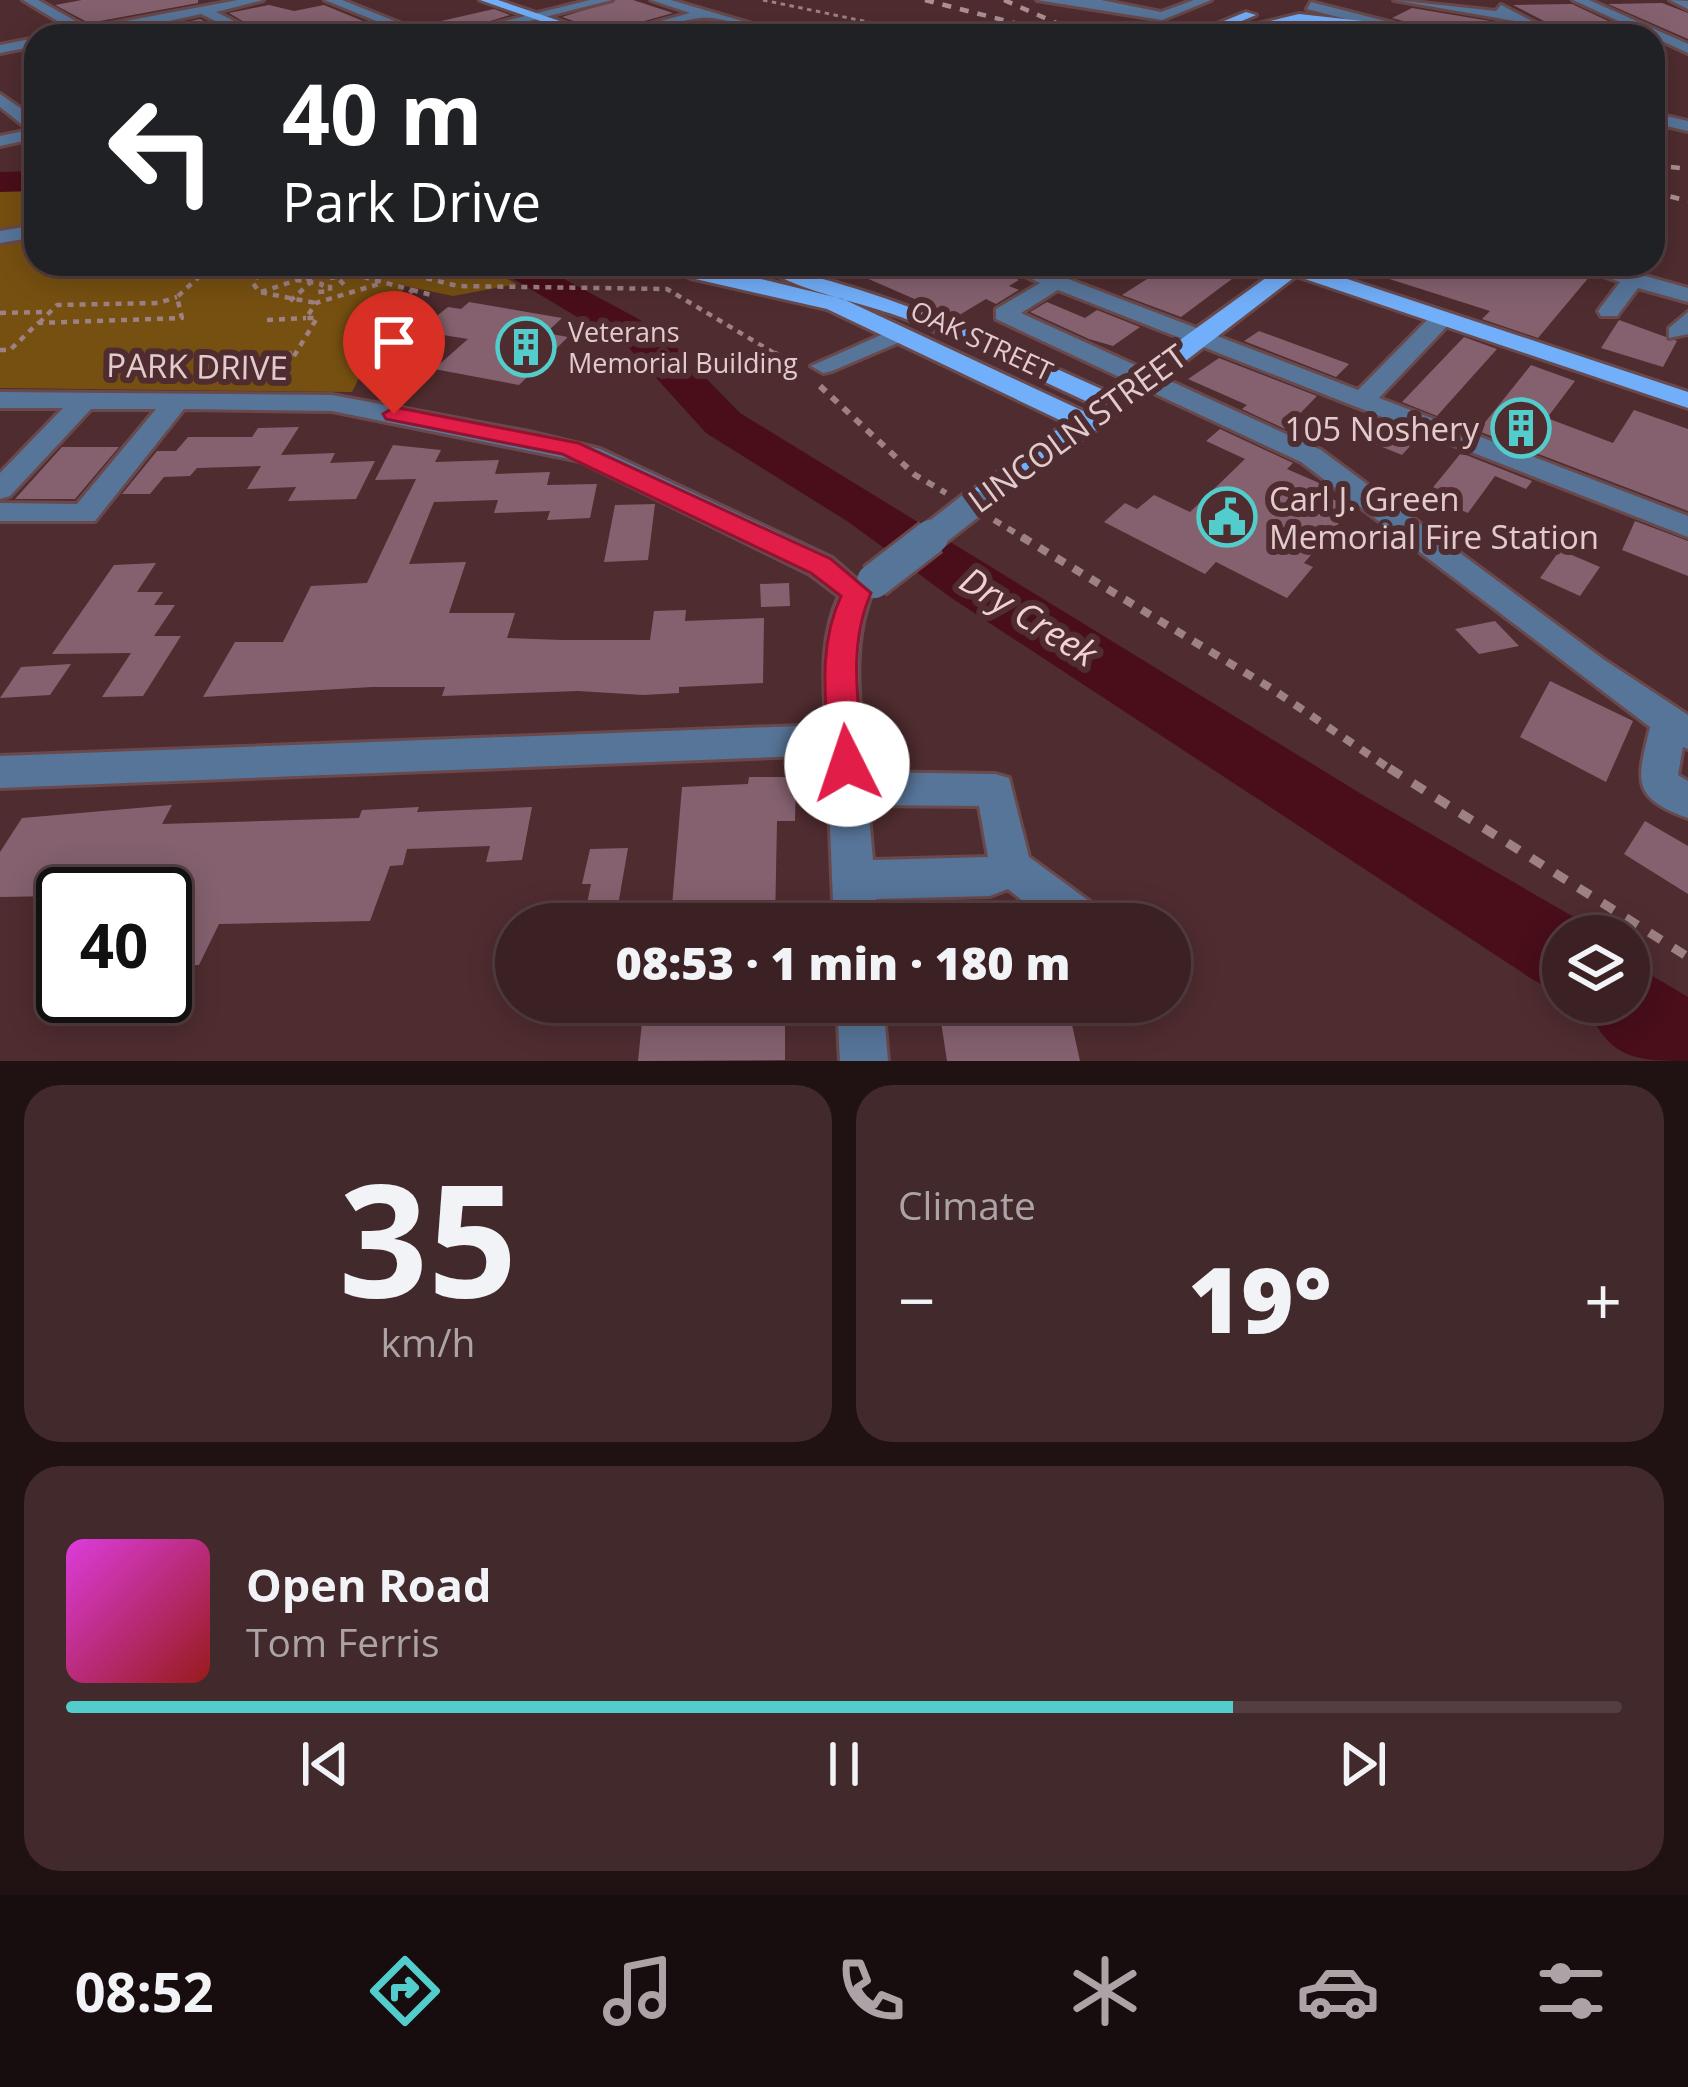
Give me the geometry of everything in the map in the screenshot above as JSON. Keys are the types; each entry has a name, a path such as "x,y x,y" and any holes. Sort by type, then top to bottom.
{"main road":[{"path":"486,0 560,24"},
{"path":"1236,0 1253,7"},
{"path":"1256,24 1330,0"},
{"path":"1218,24 1253,7 1285,2"},
{"path":"1272,24 1305,17 1358,24"},
{"name":"OAK STREET","path":"724,276 914,318 1088,423"},
{"name":"OAK STREET","path":"789,276 836,286 1114,404"},
{"path":"821,276 836,286"},
{"name":"LINCOLN STREET","path":"973,507 1277,276"},
{"path":"1322,276 1688,400"}],"street":[{"path":"180,0 232,24"},
{"path":"137,24 257,0"},
{"path":"331,0 394,24"},
{"path":"502,24 606,0"},
{"path":"657,0 743,24"},
{"path":"1043,0 1122,8"},
{"path":"1083,0 1122,8 1160,24"},
{"path":"1178,24 1205,0"},
{"path":"1400,0 1519,18"},
{"path":"1484,0 1531,24"},
{"path":"1579,0 1632,24"},
{"path":"1676,0 1688,5"},
{"path":"22,1 69,24"},
{"path":"1311,6 1371,24"},
{"path":"660,24 704,13"},
{"path":"1670,59 1688,59"},
{"path":"0,99 24,120"},
{"path":"1681,129 1688,148"},
{"path":"1041,276 1688,527"},
{"path":"1608,276 1688,309"},
{"path":"1057,282 1006,310 1006,318 1311,455 1679,728 1658,782 1688,801"},
{"path":"1629,285 1688,295"},
{"path":"1609,311 1629,285"},
{"path":"823,366 914,318"},
{"path":"1362,401 1442,318"},
{"name":"PARK DRIVE","path":"0,400 332,403 569,448 865,587"},
{"path":"0,490 84,401"},
{"path":"0,512 85,514 176,402"},
{"name":"LINCOLN STREET","path":"865,587 973,507"},
{"path":"855,903 840,658 844,621 865,587"},
{"path":"0,772 845,740"},
{"path":"848,788 995,790 1011,867 1058,903"},
{"path":"854,880 990,878 1011,867"},
{"path":"861,1023 864,1061"}],"path":[{"path":"763,0 878,24"},
{"path":"0,350 10,350 56,305 177,297 200,276"},
{"path":"256,276 254,283 260,292 289,301 316,302 382,283"},
{"path":"299,276 303,282 322,284 319,292 330,291 330,278 337,277 342,289 367,278"},
{"path":"260,292 314,276"},
{"path":"360,276 409,293 436,296"},
{"path":"420,276 472,287 667,289 791,361 915,476 1269,687 1486,834 1688,957"},
{"path":"289,301 303,282"},
{"path":"38,323 182,318 177,297"},
{"path":"306,318 316,302"},
{"path":"104,320 121,304"},
{"path":"0,313 49,312"},
{"path":"264,390 284,372 290,362 278,363 283,356 294,356 316,318 267,320"}],"shaded area":[{"path":"24,188 24,276 502,276 517,284 453,296 405,286 352,392 0,388 0,189"}],"building":[{"path":"82,0 198,3 89,23 55,5"},
{"path":"616,0 633,0 673,13 634,24 582,24 562,17"},
{"path":"1662,3 1688,13 1688,39 1665,29 1665,24 1654,24 1608,4"},
{"path":"1572,4 1614,24 1550,24 1513,5"},
{"path":"269,5 294,11 324,5 370,24 248,24 229,13"},
{"path":"1412,8 1508,24 1414,24 1392,18"},
{"path":"494,9 510,15 480,24 428,24"},
{"path":"862,276 1009,276 1019,280 1009,286 1019,290 996,304 986,299 956,317"},
{"path":"1141,276 1236,276 1181,317 1122,295 1147,279"},
{"path":"1380,276 1590,276 1538,338 1482,319 1490,311"},
{"name":"Veterans Memorial Building","path":"469,302 562,318 546,333 568,337 519,385 434,369 468,339 418,331 448,307 461,309"},
{"path":"1047,302 1085,318 1097,310 1140,327 1113,346 1030,312"},
{"path":"1619,320 1677,341 1663,367 1601,348"},
{"path":"1259,331 1349,364 1336,377 1244,341"},
{"path":"1464,337 1497,349 1437,416 1402,402"},
{"path":"1219,358 1317,396 1285,429 1242,409 1247,405 1188,379"},
{"name":"105 Noshery","path":"1531,365 1575,381 1547,418 1613,443 1634,410 1688,429 1688,511 1478,431"},
{"path":"1383,422 1419,436 1402,455 1365,440"},
{"path":"299,427 281,455 335,453 330,463 375,461 356,499 288,501 296,487 247,489 261,466 197,468 190,476 164,477 150,494 122,494 157,451 176,451 188,437 252,437 258,428"},
{"name":"Carl J. Green Memorial Fire Station","path":"1220,429 1293,463 1287,469 1326,486 1319,493 1352,508 1304,563 1313,567 1287,598 1216,562 1205,574 1104,522 1125,503 1137,509 1154,495 1190,512 1245,459 1206,441"},
{"path":"393,445 441,450 435,462 499,460 495,474 550,472 547,485 597,484 590,518 547,520 550,511 494,513 498,500 434,502 409,564 466,562 449,613 515,613 507,638 562,640 650,640 654,611 686,610 685,621 764,618 763,683 679,687 679,693 643,695 578,691 442,696 445,687 372,687 203,697 235,642 283,642 311,586 367,583 416,479 375,480"},
{"path":"62,447 119,447 75,499 15,499"},
{"path":"1461,453 1532,481 1526,489 1495,476 1468,513 1426,496"},
{"path":"655,504 648,560 604,562 615,505"},
{"path":"1635,521 1688,541 1688,576 1622,550"},
{"path":"1560,550 1600,567 1580,596 1540,578"},
{"path":"156,563 137,592 163,592 154,605 175,605 154,636 181,636 143,696 102,697 131,653 52,654 114,565"},
{"path":"789,583 790,606 761,607 760,584"},
{"path":"1495,621 1519,646 1479,654 1455,629"},
{"path":"71,664 50,695 0,698 21,667"},
{"path":"1550,681 1633,721 1606,782 1520,737"},
{"path":"749,777 796,777 795,821 777,821 775,903 672,903 682,787 748,784"},
{"path":"172,805 162,824 359,818 362,810 419,807 417,812 532,807 522,860 486,862 490,846 407,849 403,865 390,866 370,921 219,924 199,965 192,965 192,867 36,867 36,896 0,897 0,852 22,818"},
{"path":"1645,821 1688,846 1688,894 1624,854"},
{"path":"628,848 618,903 587,903 591,884 582,884 590,849"},
{"path":"642,1023 785,1023 785,1060 638,1061"},
{"path":"941,1023 1072,1023 1080,1061 947,1061"}],"waterway":[{"name":"Dry Creek","path":"0,182 24,181"},
{"name":"Dry Creek","path":"530,276 644,339 723,423 869,511 970,583 1135,682 1338,817 1542,941"},
{"name":"Dry Creek","path":"1650,1021 1688,1050"}],"railway":[{"path":"925,0 1018,24"},
{"path":"1004,0 1059,24"},
{"path":"1665,166 1688,169"},
{"path":"1665,195 1688,201"}],"place":[{"name":"Veterans Memorial Building","path":"526,347"},
{"name":"105 Noshery","path":"1521,428"},
{"name":"Carl J. Green Memorial Fire Station","path":"1227,517"}],"route":[{"path":"394,414 590,455 821,566 856,593 844,621 840,658 847,764"}]}
